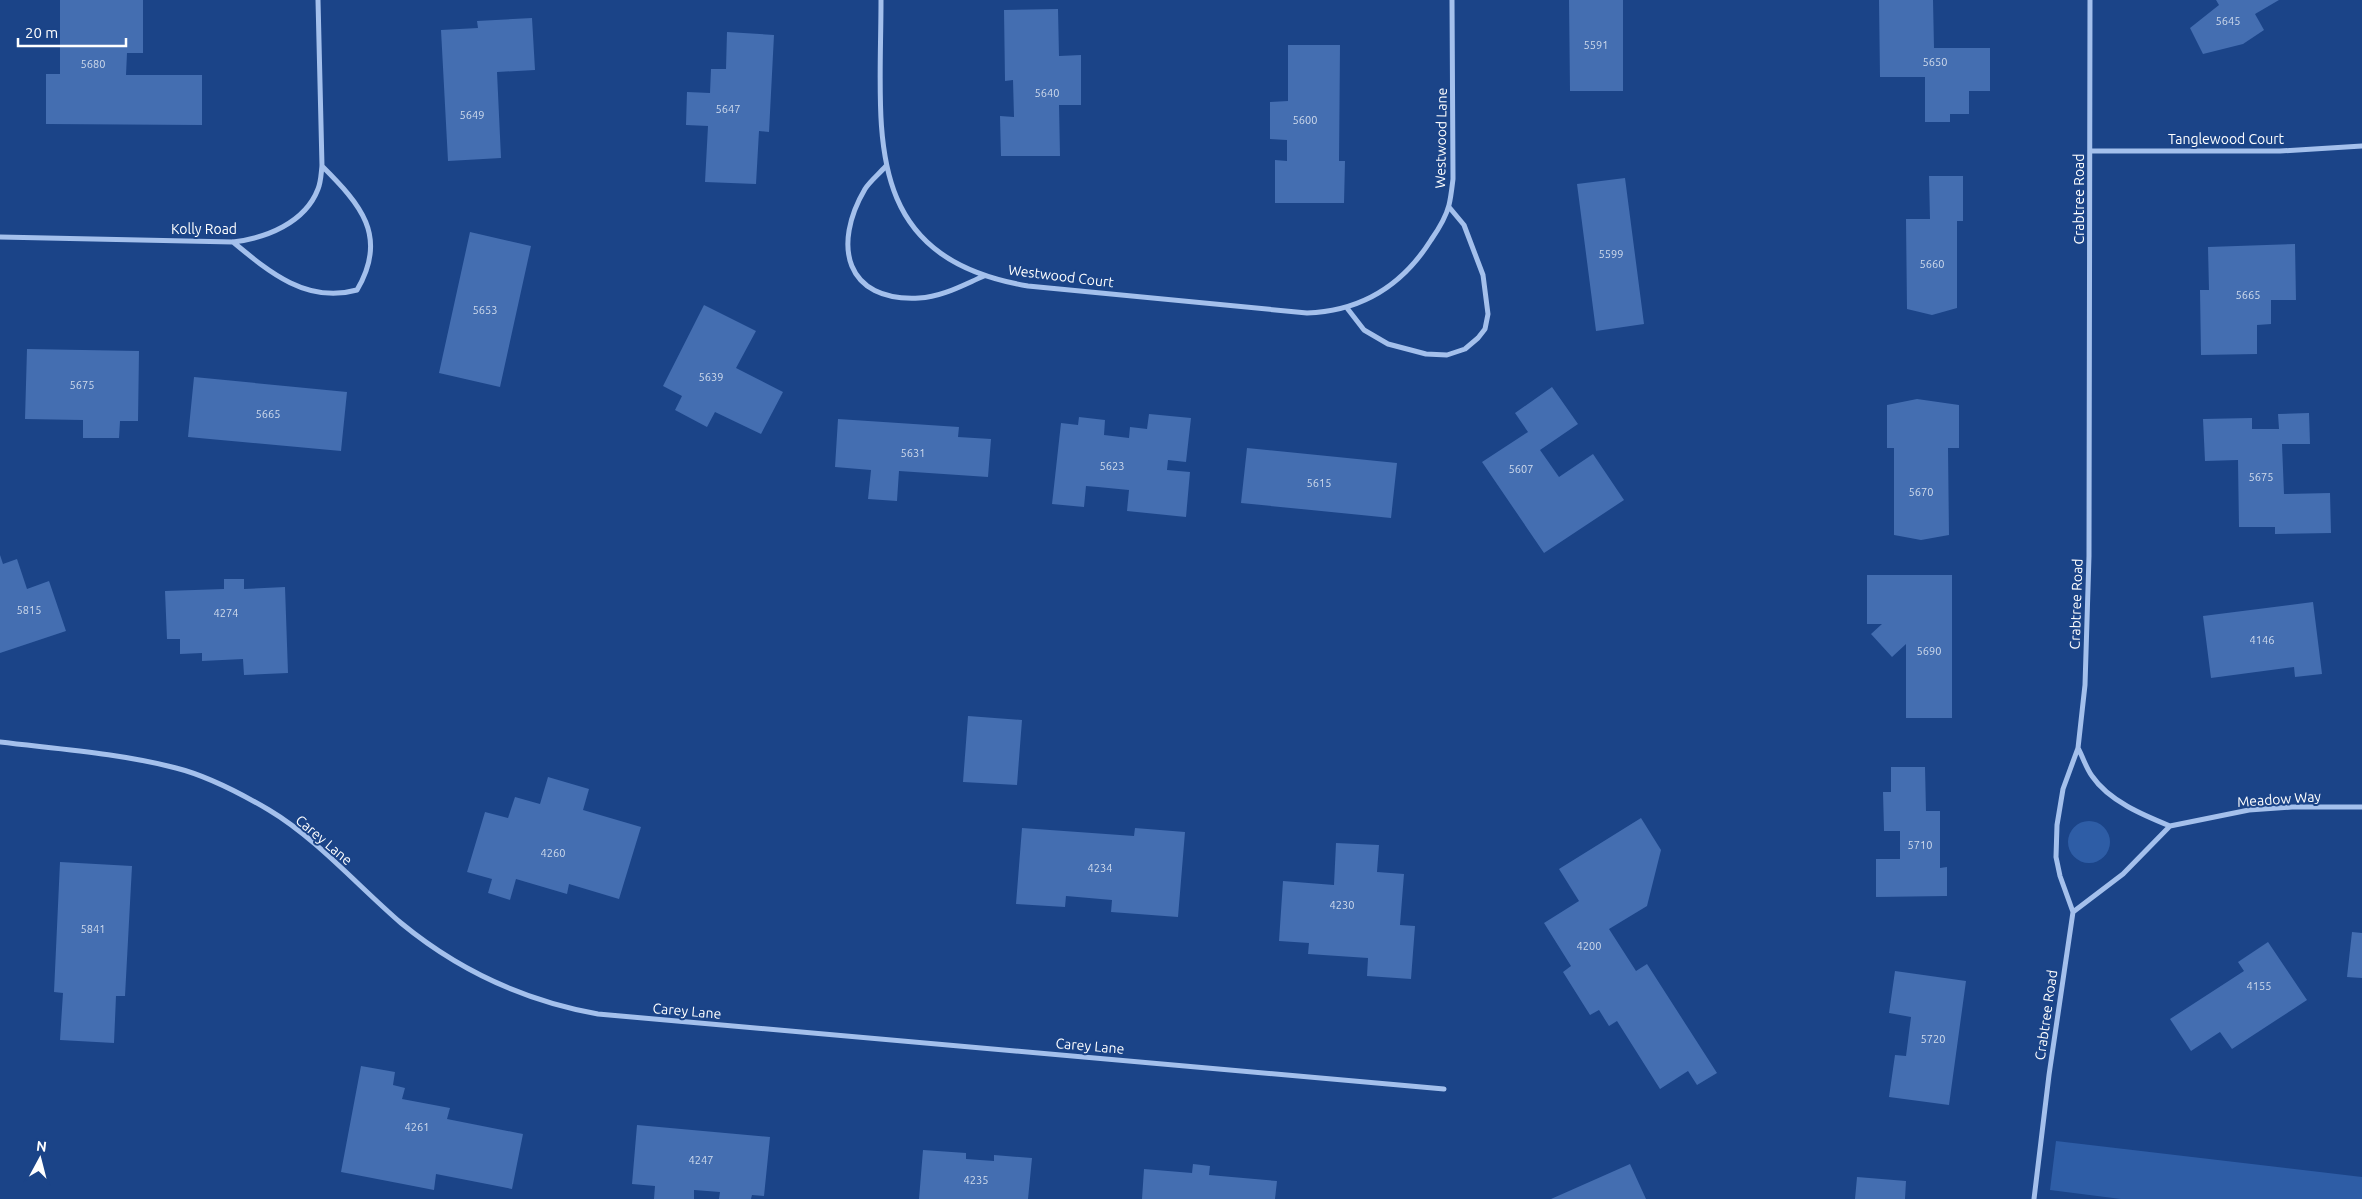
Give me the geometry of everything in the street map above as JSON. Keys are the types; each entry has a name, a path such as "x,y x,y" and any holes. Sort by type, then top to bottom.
{"street":[{"name":"Kolly Road","path":"0,237 233,242 254,240 273,233 293,221 309,205 318,189 322,166 318,0"},
{"name":"Westwood Court","path":"881,0 882,100 886,166 894,193 903,213 920,235 940,252 984,276 1028,286 1307,313 1347,308 1375,297 1394,283 1412,265"},
{"name":"Westwood Lane","path":"1412,265 1436,232 1449,206 1453,179 1452,0"},
{"name":"Crabtree Road","path":"2034,1199 2049,1075 2073,912 2060,876 2056,857 2057,825 2063,789 2078,748 2084,684 2089,556 2090,0"},
{"name":"Tanglewood Court","path":"2090,151 2280,151 2362,146"},
{"path":"233,242 278,277 307,290 339,295 357,290 367,273 371,243 364,216 351,195 322,166"},
{"path":"886,166 866,188 847,236 847,254 853,271 864,284 879,293 898,298 921,298 948,292 984,276"},
{"path":"1347,308 1364,330 1388,344 1426,354 1447,355 1465,349 1478,338 1484,329 1488,314 1484,282 1464,225 1449,206"},
{"name":"Carey Lane","path":"0,742 117,757 177,768 223,785 277,816 304,837 402,924 437,949 509,989 563,1008 598,1014 1444,1089"},
{"path":"2073,912 2123,874 2170,826 2142,814 2112,796 2092,777 2078,748"},
{"name":"Meadow Way","path":"2170,826 2249,810 2292,807 2362,807"}],"shaded area":[{"path":"2085,821 2093,821 2104,827 2110,842 2104,857 2093,863 2085,863 2074,857 2068,846 2068,838 2074,827"},
{"path":"2056,1141 2362,1177 2362,1199 2121,1199 2050,1190"}],"building":[{"path":"60,0 143,0 143,53 127,53 126,75 202,75 202,125 46,124 46,74 60,74"},
{"path":"1569,0 1623,0 1623,91 1570,91"},
{"path":"1879,0 1933,0 1934,48 1990,48 1990,91 1969,91 1969,114 1950,114 1950,122 1925,122 1925,77 1880,77"},
{"path":"2216,0 2279,0 2255,14 2264,30 2243,44 2203,54 2190,28 2219,5"},
{"path":"1058,9 1059,56 1081,55 1081,105 1059,105 1060,156 1001,156 1000,116 1014,117 1013,80 1005,81 1004,10"},
{"path":"532,18 535,70 497,72 501,158 448,161 441,30 478,28 477,21"},
{"path":"727,32 774,35 769,132 759,131 756,184 705,182 708,126 686,125 687,92 710,93 711,69 726,69"},
{"path":"1288,45 1340,45 1339,161 1345,161 1344,203 1275,203 1275,160 1287,161 1287,140 1270,139 1270,102 1288,101"},
{"path":"1929,176 1963,176 1963,221 1957,221 1957,308 1932,315 1907,309 1906,219 1930,219"},
{"path":"1625,178 1644,324 1596,331 1577,184"},
{"path":"470,232 531,246 500,387 439,373"},
{"path":"2295,244 2296,300 2271,300 2271,324 2257,325 2257,354 2201,355 2200,290 2209,290 2208,247"},
{"path":"704,305 756,331 736,368 783,392 761,434 715,412 707,427 675,410 682,396 663,386"},
{"path":"27,349 139,351 138,421 120,421 119,438 83,438 83,420 25,419"},
{"path":"194,377 347,392 341,451 188,437"},
{"path":"1552,387 1578,424 1540,450 1559,477 1593,454 1624,500 1544,553 1482,462 1528,432 1515,413"},
{"path":"1917,399 1959,405 1959,448 1948,448 1949,535 1921,540 1894,535 1894,448 1887,448 1887,405"},
{"path":"2309,413 2310,444 2282,444 2284,494 2330,493 2331,533 2275,534 2275,527 2239,527 2238,460 2205,461 2203,419 2252,418 2252,429 2279,429 2278,414"},
{"path":"1149,414 1191,418 1186,462 1168,460 1167,470 1190,472 1186,517 1127,511 1129,490 1086,486 1084,507 1052,504 1061,423 1078,425 1079,417 1105,420 1104,435 1129,438 1130,427 1147,429"},
{"path":"838,419 959,427 958,437 991,439 988,477 899,471 897,501 868,499 871,470 835,467"},
{"path":"1247,448 1397,463 1391,518 1241,503"},
{"path":"0,555 3,564 17,559 27,589 49,581 66,631 0,653"},
{"path":"1867,575 1952,575 1952,718 1906,718 1906,644 1892,657 1871,634 1882,624 1867,624"},
{"path":"224,579 244,579 244,589 285,587 288,673 244,675 243,659 202,661 202,653 180,654 180,639 167,639 165,591 224,589"},
{"path":"2313,602 2322,674 2295,677 2294,667 2211,678 2203,616"},
{"path":"968,716 1022,720 1017,785 963,782"},
{"path":"1891,767 1925,767 1926,811 1940,811 1940,868 1947,867 1947,896 1876,897 1876,859 1900,859 1900,831 1884,831 1883,792 1891,792"},
{"path":"548,777 589,789 583,810 641,827 619,899 569,884 567,894 516,879 510,900 488,893 492,879 467,872 485,812 508,818 515,797 540,804"},
{"path":"1641,818 1661,850 1647,906 1609,929 1636,971 1647,964 1717,1073 1697,1085 1688,1071 1660,1089 1617,1021 1609,1026 1599,1010 1590,1015 1563,972 1571,966 1544,923 1579,901 1559,869"},
{"path":"1022,828 1134,836 1135,828 1185,832 1178,917 1111,912 1112,900 1066,896 1065,907 1016,904"},
{"path":"1336,843 1379,845 1377,872 1404,874 1400,925 1415,926 1411,979 1367,976 1368,958 1308,954 1309,943 1279,941 1283,881 1334,885"},
{"path":"60,862 132,866 125,996 116,996 114,1043 60,1040 63,993 54,992"},
{"path":"2352,932 2362,933 2362,978 2347,977"},
{"path":"2268,942 2307,1000 2232,1049 2220,1032 2191,1051 2170,1019 2244,971 2238,962"},
{"path":"1895,971 1966,981 1949,1105 1889,1097 1895,1055 1906,1056 1911,1017 1889,1013"},
{"path":"361,1066 395,1072 393,1085 405,1088 402,1099 450,1108 447,1119 523,1134 512,1189 436,1174 434,1190 341,1172"},
{"path":"637,1125 770,1137 764,1196 752,1195 751,1199 719,1199 720,1192 694,1190 694,1199 654,1199 655,1186 632,1184"},
{"path":"923,1150 966,1153 966,1159 994,1161 994,1155 1032,1158 1028,1199 919,1199"},
{"path":"1193,1164 1210,1166 1209,1175 1277,1181 1275,1199 1142,1199 1144,1169 1192,1173"},
{"path":"1630,1164 1646,1199 1551,1199"},
{"path":"1857,1177 1906,1181 1905,1199 1855,1199"}]}
